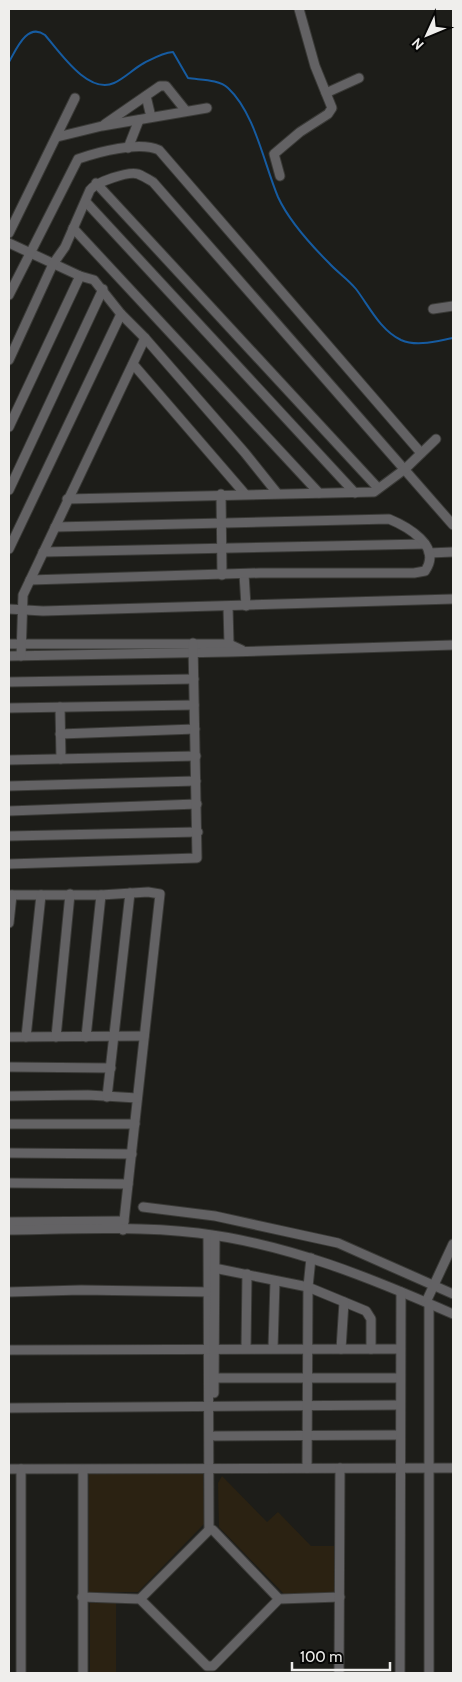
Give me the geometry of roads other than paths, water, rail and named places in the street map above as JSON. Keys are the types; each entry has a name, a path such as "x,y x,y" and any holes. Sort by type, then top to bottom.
{"street":[{"path":"280,176 274,154 300,132 328,114 332,108 315,66 299,9"},
{"path":"326,93 359,78"},
{"path":"102,126 160,86 166,86 186,111"},
{"path":"146,96 151,117"},
{"path":"9,233 75,98"},
{"path":"57,137 102,126 207,108"},
{"path":"128,148 139,120"},
{"path":"9,295 29,252 78,159 128,148 150,146 159,150 421,454"},
{"path":"9,360 53,264 65,247 90,190 96,183 132,174 153,182 453,525"},
{"path":"96,183 378,488"},
{"path":"86,202 355,493"},
{"path":"73,228 319,493"},
{"path":"9,243 80,276 94,280 103,289 120,314 145,338 245,453 276,493"},
{"path":"9,427 80,276"},
{"path":"9,490 103,289"},
{"path":"433,309 453,306"},
{"path":"9,549 120,314"},
{"path":"21,656 22,595 145,338"},
{"path":"133,364 245,494"},
{"path":"68,499 374,492 405,469 436,439"},
{"path":"221,494 222,575"},
{"path":"30,580 244,574 419,572 428,567 427,548 410,528 389,519 55,527"},
{"path":"43,552 427,548 453,552"},
{"path":"244,574 246,606"},
{"path":"9,609 22,608 43,611 228,607 453,599"},
{"path":"228,607 228,644"},
{"path":"9,644 193,648 246,652 453,645"},
{"path":"9,656 193,648 228,644 246,652"},
{"path":"9,864 197,858 193,648"},
{"path":"9,682 194,679"},
{"path":"9,708 194,705"},
{"path":"60,707 61,759"},
{"path":"60,734 195,729"},
{"path":"9,760 196,756"},
{"path":"9,786 196,781"},
{"path":"9,811 197,804"},
{"path":"9,836 198,832"},
{"path":"107,1097 130,893"},
{"path":"56,1037 70,894"},
{"path":"9,923 10,895 160,894 136,1098 124,1226"},
{"path":"26,1037 41,895"},
{"path":"86,1037 101,895"},
{"path":"9,1037 114,1038 144,1036"},
{"path":"9,1067 111,1068"},
{"path":"9,1096 136,1098"},
{"path":"9,1124 134,1124"},
{"path":"9,1153 132,1154"},
{"path":"9,1183 128,1184"},
{"path":"143,1207 215,1216 338,1243 453,1294"},
{"path":"9,1222 124,1226 212,1235 311,1258 343,1268 453,1314"},
{"path":"9,1230 98,1225"},
{"path":"211,1292 214,1268 212,1235"},
{"path":"140,1599 211,1530 212,1235"},
{"path":"429,1673 428,1303 432,1286 451,1256 453,1244"},
{"path":"307,1468 308,1286 311,1258"},
{"path":"214,1268 247,1274 275,1282 308,1286 366,1311 370,1315 372,1349"},
{"path":"246,1348 247,1274"},
{"path":"273,1348 275,1282"},
{"path":"9,1292 82,1290 211,1292"},
{"path":"400,1673 401,1292"},
{"path":"341,1348 344,1302"},
{"path":"211,1348 214,1378 211,1407 214,1436 212,1467"},
{"path":"9,1350 400,1349"},
{"path":"214,1378 400,1378"},
{"path":"9,1408 308,1408 400,1405"},
{"path":"214,1436 400,1435"},
{"path":"9,1470 212,1467 453,1468"},
{"path":"339,1673 340,1468"},
{"path":"21,1469 21,1673"},
{"path":"83,1470 83,1673"},
{"path":"211,1530 279,1599"},
{"path":"82,1597 140,1599 210,1670 279,1599 340,1597"}],"waterway":[{"path":"9,62 23,39 33,32 39,32 45,35 75,70 94,83 104,85 118,81 140,65 165,53 173,52 188,78 220,83 228,88 237,99 252,125 278,197 288,215 300,232 356,289 381,324 394,336 407,342 427,343 453,338"}]}
